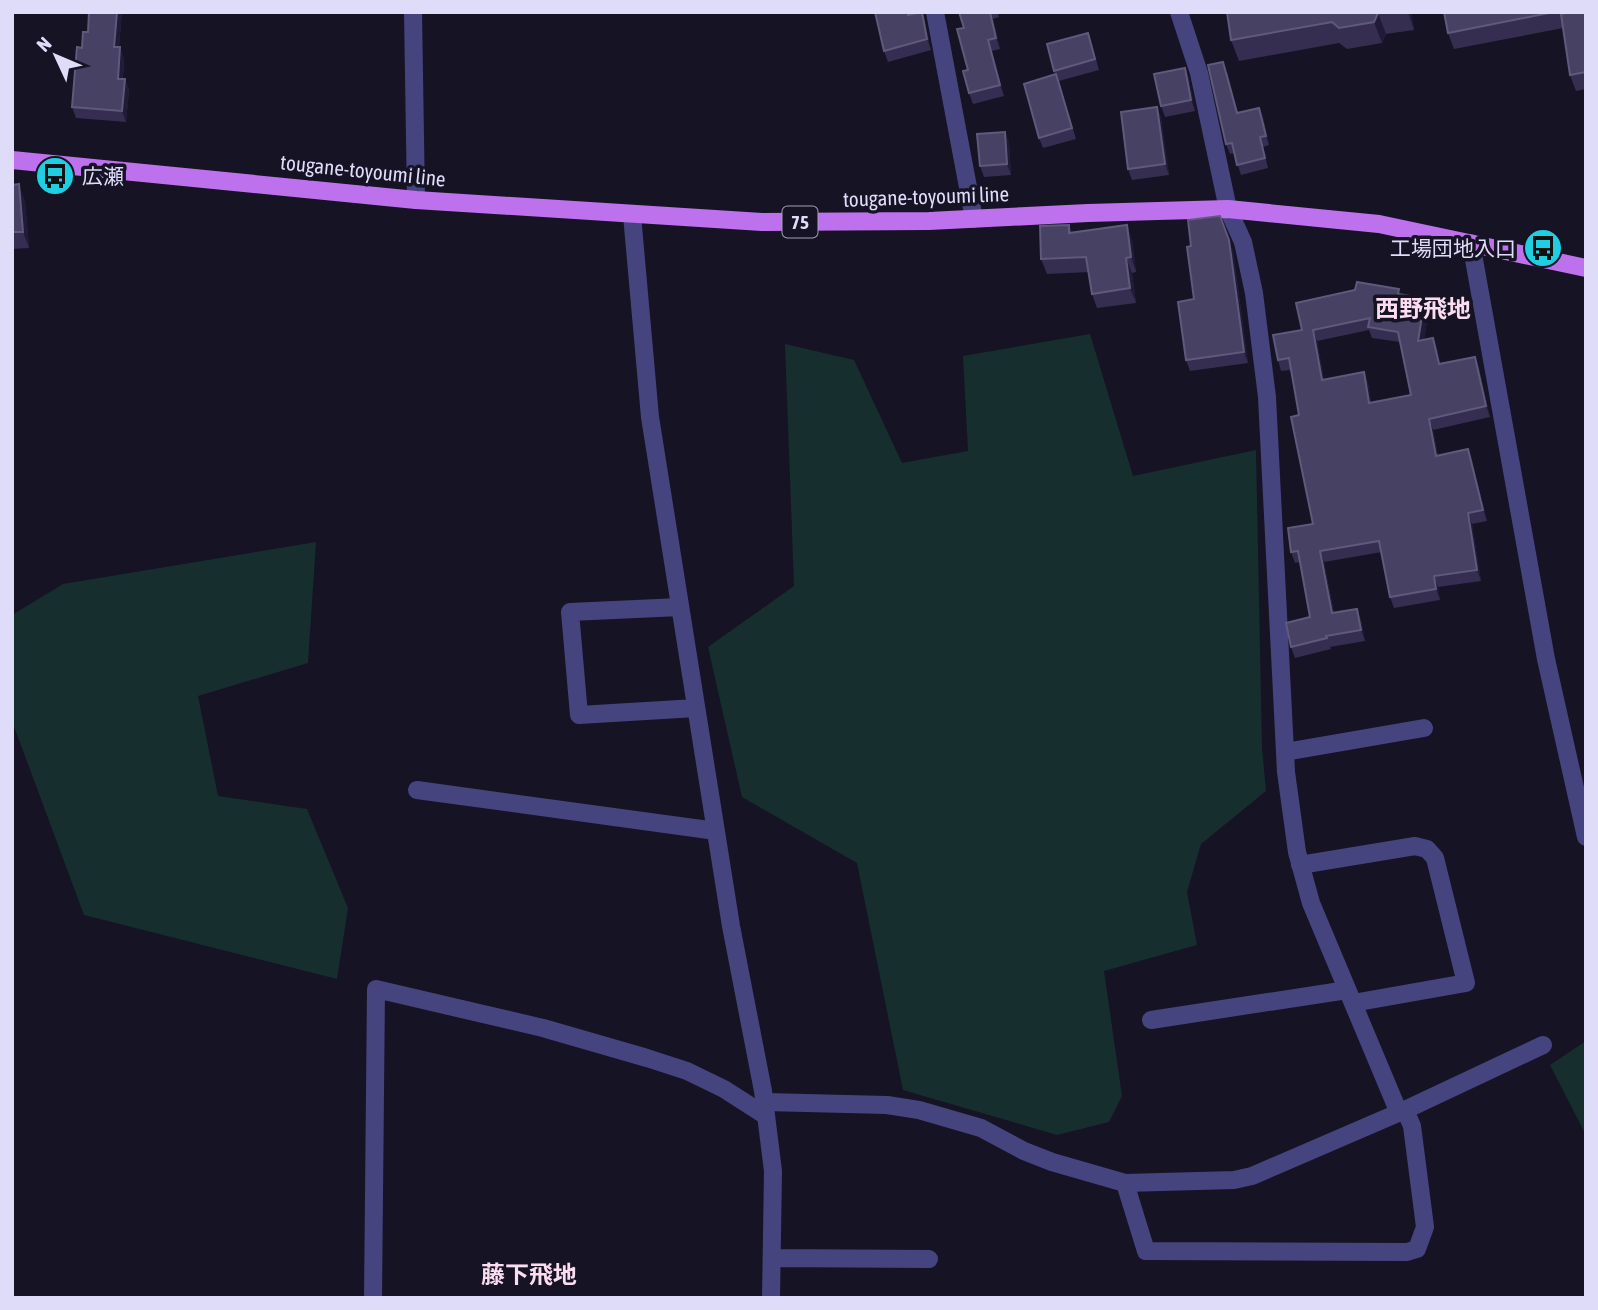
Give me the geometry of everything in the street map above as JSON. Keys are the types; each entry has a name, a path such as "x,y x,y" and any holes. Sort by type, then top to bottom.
{"main road":[{"name":"tougane-toyoumi line","path":"12,160 415,200 762,222 974,219 1228,209 1379,224 1586,268"}],"street":[{"path":"413,12 415,200"},
{"path":"935,12 974,219"},
{"path":"1125,1182 1146,1251 1407,1252 1417,1249 1425,1227 1412,1126 1402,1112 1350,996 1311,903 1297,852 1285,752 1267,397 1254,293 1243,242 1228,209 1199,73 1178,12"},
{"path":"632,215 650,417 773,1171 771,1298"},
{"path":"1471,243 1546,659 1586,837"},
{"path":"680,607 570,612 579,715 696,708"},
{"path":"1285,752 1424,728"},
{"path":"416,790 716,831"},
{"path":"1151,1020 1466,983 1435,858 1427,849 1415,846 1300,865"},
{"path":"373,1298 376,989 543,1028 647,1058 687,1071 765,1109 887,1105 919,1111 981,1128 1024,1151 1052,1162 1125,1182 1234,1180 1252,1175 1402,1112 1543,1045"},
{"path":"772,1258 929,1259"}],"green space":[{"path":"1090,334 1133,476 1256,450 1262,748 1266,791 1201,844 1187,892 1197,945 1104,971 1122,1096 1109,1122 1057,1135 903,1090 857,863 742,797 708,647 794,586 785,344 854,360 902,463 968,451 963,356"},
{"path":"316,542 308,663 198,696 218,796 307,809 348,908 337,979 84,915 12,721 12,615 63,584"},
{"path":"1586,1041 1586,1135 1550,1065"}],"building":[{"path":"89,12 117,12 114,47 120,47 118,79 125,79 122,111 72,107 77,47 82,48 83,32 88,32"},
{"path":"875,12 908,12 908,15 922,12 927,39 884,51"},
{"path":"959,12 990,12 996,38 988,40 1000,85 969,93 963,71 968,70 957,29 964,28"},
{"path":"1227,12 1380,12 1374,22 1339,28 1332,22 1231,40"},
{"path":"1444,12 1554,12 1448,33"},
{"path":"1585,12 1586,72 1570,75 1561,14"},
{"path":"1088,33 1095,59 1054,71 1047,44"},
{"path":"1223,62 1237,113 1259,108 1266,136 1260,137 1265,158 1237,165 1232,143 1226,144 1208,65"},
{"path":"1185,68 1191,100 1161,106 1154,74"},
{"path":"1056,74 1072,128 1039,138 1024,84"},
{"path":"1157,107 1165,164 1128,169 1121,112"},
{"path":"1005,132 1007,164 980,166 977,134"},
{"path":"19,184 23,232 12,232 12,185"},
{"path":"1220,216 1229,240 1244,352 1186,360 1178,302 1194,299 1187,247 1191,246 1188,220"},
{"path":"1069,225 1069,233 1127,225 1131,257 1126,258 1130,288 1092,294 1086,257 1041,259 1040,226"},
{"path":"1357,282 1399,289 1398,294 1425,298 1418,341 1433,338 1439,364 1475,357 1486,406 1429,419 1436,456 1468,449 1483,510 1468,513 1477,570 1434,576 1436,589 1390,597 1379,541 1320,551 1332,613 1357,609 1361,630 1326,636 1327,638 1291,647 1286,623 1310,617 1298,551 1291,552 1288,528 1313,524 1291,417 1299,415 1289,358 1278,360 1273,335 1302,330 1296,303 1355,290","holes":["1370,318 1368,327 1398,332 1411,395 1369,403 1364,372 1322,380 1313,330"]}],"place":[{"name":"広瀬","path":"55,176"},
{"name":"工場団地入口","path":"1543,248"}],"district":[{"name":"西野飛地","path":"1423,308"},
{"name":"藤下飛地","path":"529,1274"}]}
